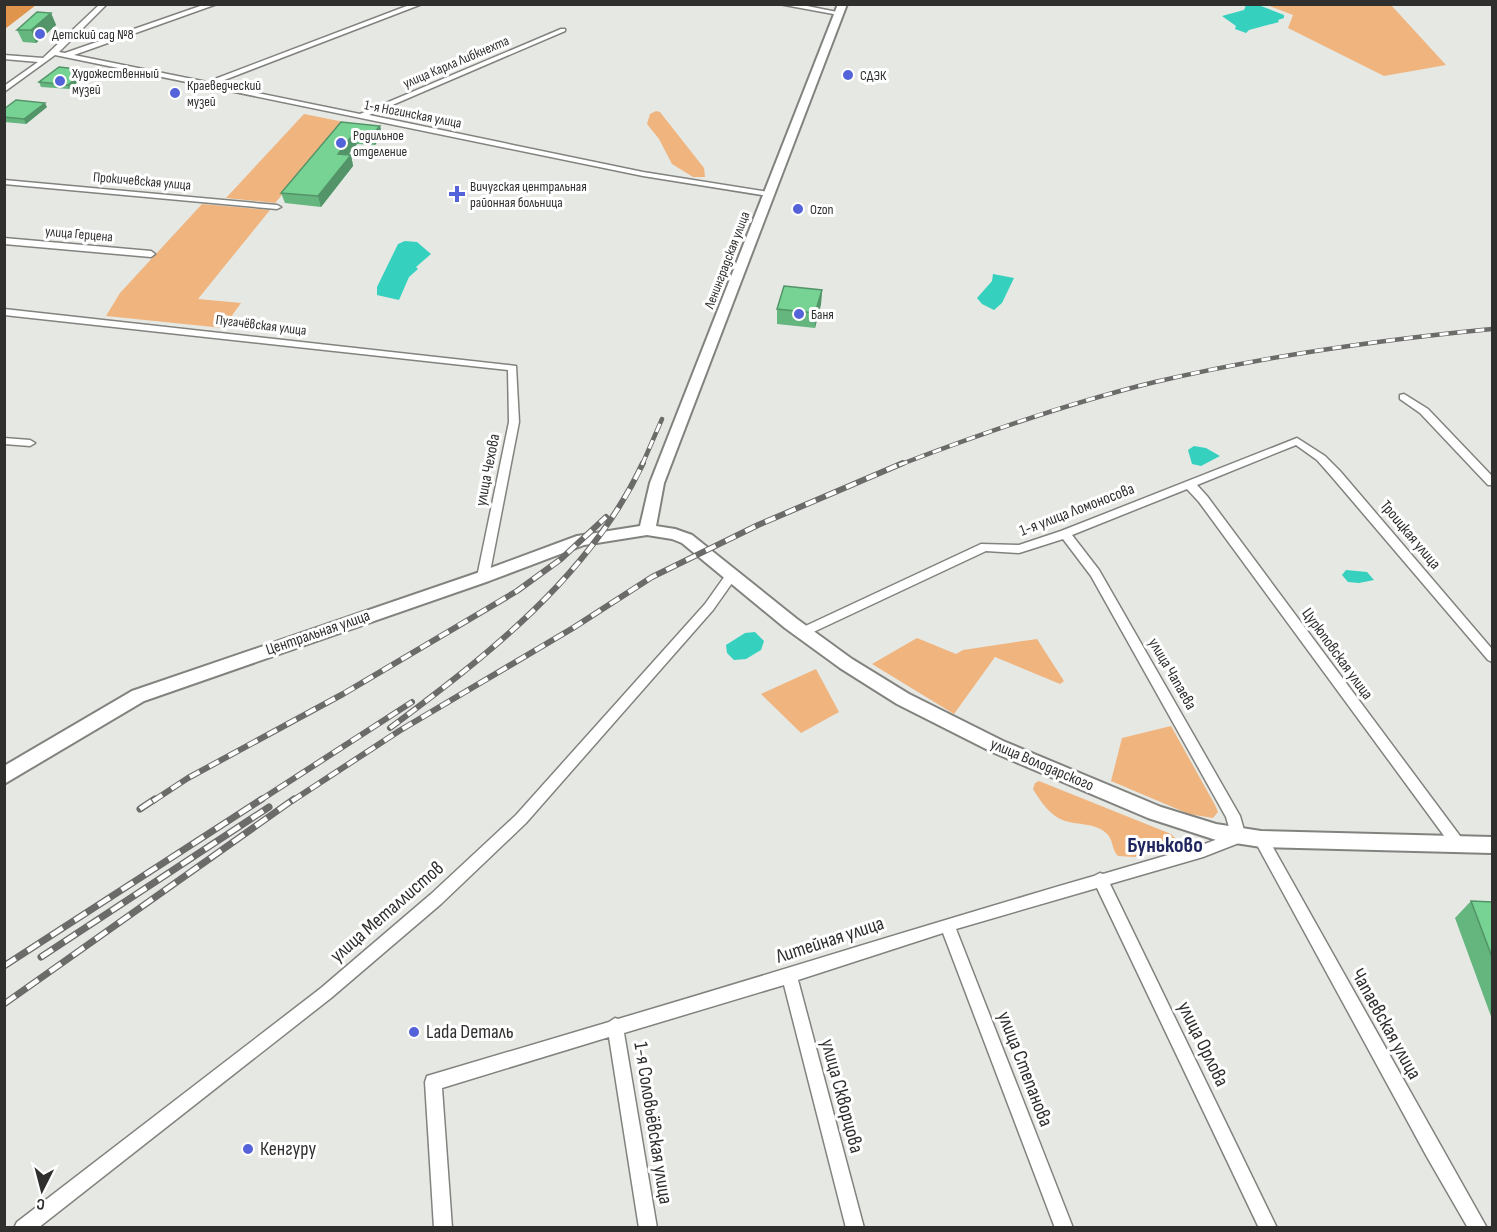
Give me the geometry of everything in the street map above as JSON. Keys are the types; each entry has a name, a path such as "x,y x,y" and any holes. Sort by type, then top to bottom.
{"main road":[{"name":"Ленинградская улица","path":"647,530 657,483 841,9"},
{"name":"улица Володарского","path":"647,530 675,534 687,539 803,632 904,700 982,741 1187,826 1239,837 1261,839 1492,845"},
{"name":"Центральная улица","path":"4,777 138,696 483,577 582,540 647,530"}],"street":[{"path":"4,90 46,60 104,4"},
{"path":"66,56 214,4"},
{"path":"208,84 419,4"},
{"path":"782,4 841,9"},
{"name":"улица Карла Либкнехта","path":"359,117 563,30"},
{"name":"1-я Ногинская улица","path":"54,53 643,174 768,194"},
{"path":"4,57 46,60"},
{"name":"Прокичевская улица","path":"4,182 277,207"},
{"name":"улица Герцена","path":"4,241 151,254"},
{"name":"Пугачёвская улица","path":"4,312 175,329 513,368"},
{"name":"улица Чехова","path":"483,577 514,422 513,368"},
{"path":"1404,397 1424,411 1492,482"},
{"path":"4,441 30,443"},
{"name":"1-я улица Ломоносова","path":"803,632 985,547 1019,549 1065,534 1297,441"},
{"name":"Троицкая улица","path":"1297,441 1321,458 1336,474 1492,657"},
{"name":"Цурюповская улица","path":"1189,484 1203,499 1458,844"},
{"name":"улица Чапаева","path":"1065,534 1095,573 1233,816 1239,837"},
{"name":"улица Металлистов","path":"23,1227 326,993 436,899 521,819 709,607 731,576"},
{"name":"Литейная улица","path":"443,1227 433,1082 789,976 1100,879 1203,851 1239,837"},
{"name":"Чапаевская улица","path":"1261,839 1433,1151 1478,1227"},
{"name":"улица Орлова","path":"1100,879 1268,1227"},
{"name":"улица Степанова","path":"947,925 1064,1227"},
{"name":"улица Скворцова","path":"789,976 855,1227"},
{"name":"1-я Соловьёвская улица","path":"615,1026 648,1227"}],"shaded area":[{"path":"5,4 36,4 36,5 5,29"},
{"path":"1267,5 1391,5 1446,65 1384,76 1288,28 1293,15"},
{"path":"660,112 704,168 705,177 693,177 672,164 659,139 647,124 650,114"},
{"path":"304,114 344,122 275,203 226,198"},
{"path":"202,204 270,210 198,299 241,303 223,328 106,316 120,293"},
{"path":"917,638 956,654 963,650 1037,639 1064,681 1060,684 995,657 954,714 872,664"},
{"path":"816,669 839,712 801,733 761,694"},
{"path":"1171,726 1215,805 1218,812 1213,818 1189,814 1111,781 1122,738"},
{"path":"1039,781 1171,834 1176,839 1177,847 1135,857 1118,856 1105,832 1091,826 1065,821 1050,812 1033,789 1035,783"}],"water":[{"path":"1256,4 1284,15 1284,18 1278,20 1279,22 1249,30 1246,33 1235,29 1236,26 1222,16 1244,10 1246,5"},
{"path":"405,241 417,242 431,254 416,267 418,269 409,277 399,300 377,295 377,287 398,244"},
{"path":"993,274 1014,278 1002,303 994,310 982,304 977,298 992,281"},
{"path":"1194,446 1206,448 1220,456 1201,466 1192,464 1188,450"},
{"path":"1346,570 1367,572 1374,580 1359,583 1348,582 1342,575"},
{"path":"755,632 764,641 761,650 746,659 734,660 727,653 726,645 745,633"}],"building":[{"path":"37,12 51,13 31,30 17,30"},
{"path":"59,67 86,70 68,85 39,82"},
{"path":"16,100 45,103 24,119 4,117 4,109"},
{"path":"341,122 380,126 372,135 354,133 338,154 351,155 318,196 281,193"},
{"path":"784,286 822,290 815,313 777,309"},
{"path":"1471,901 1492,902 1492,957"}],"railway":[{"path":"899,465 1026,419 1155,382 1238,364 1322,350 1492,329"},
{"path":"642,464 662,419"},
{"path":"292,801 399,731 573,628 652,577 758,525 903,463"},
{"path":"390,728 499,642 565,577 595,542 621,504 642,464"},
{"path":"153,801 188,778 343,694 517,591 561,559 606,517"},
{"path":"259,801 412,702"},
{"path":"140,809 155,799"},
{"path":"4,966 262,799"},
{"path":"4,1004 294,799"},
{"path":"41,957 269,807"}],"place":[{"name":"Детский сад №8","path":"40,34"},
{"name":"СДЭК","path":"848,75"},
{"name":"Художественный музей","path":"60,81"},
{"name":"Краеведческий музей","path":"175,93"},
{"name":"Родильное отделение","path":"341,143"},
{"name":"Вичугская центральная районная больница","path":"457,194"},
{"name":"Ozon","path":"798,209"},
{"name":"Баня","path":"799,314"},
{"name":"Lada Dеталь","path":"414,1032"},
{"name":"Кенгуру","path":"248,1149"}],"district":[{"name":"Буньково","path":"1165,845"}]}
